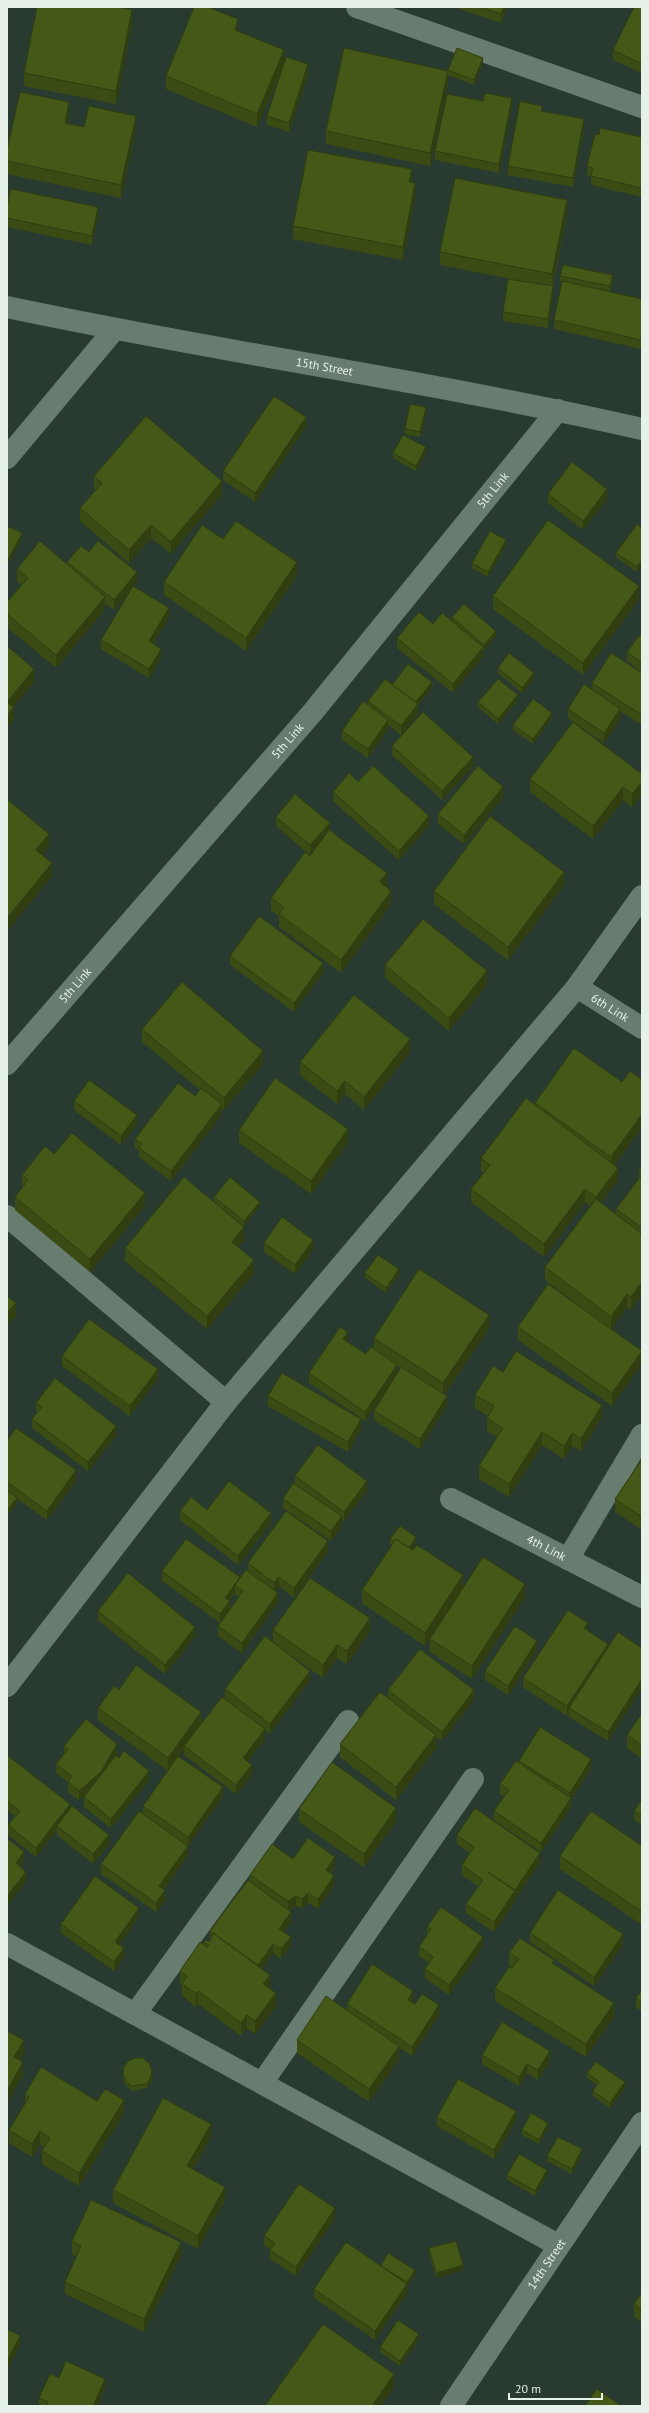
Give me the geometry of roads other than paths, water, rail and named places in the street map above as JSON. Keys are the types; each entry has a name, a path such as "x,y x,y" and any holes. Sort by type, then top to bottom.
{"street":[{"path":"357,7 642,107"},
{"name":"15th Street","path":"7,307 114,330 558,410 642,429"},
{"path":"7,458 114,330"},
{"name":"5th Link","path":"7,1064 312,713 558,410"},
{"path":"7,1686 226,1402 577,987 642,896"},
{"name":"6th Link","path":"577,987 642,1028"},
{"path":"7,1216 226,1402"},
{"path":"568,1559 642,1435"},
{"name":"4th Link","path":"451,1499 642,1597"},
{"path":"135,2014 348,1721"},
{"path":"262,2083 473,1778"},
{"path":"7,1944 558,2245"},
{"name":"14th Street","path":"451,2406 558,2245 642,2123"}]}
